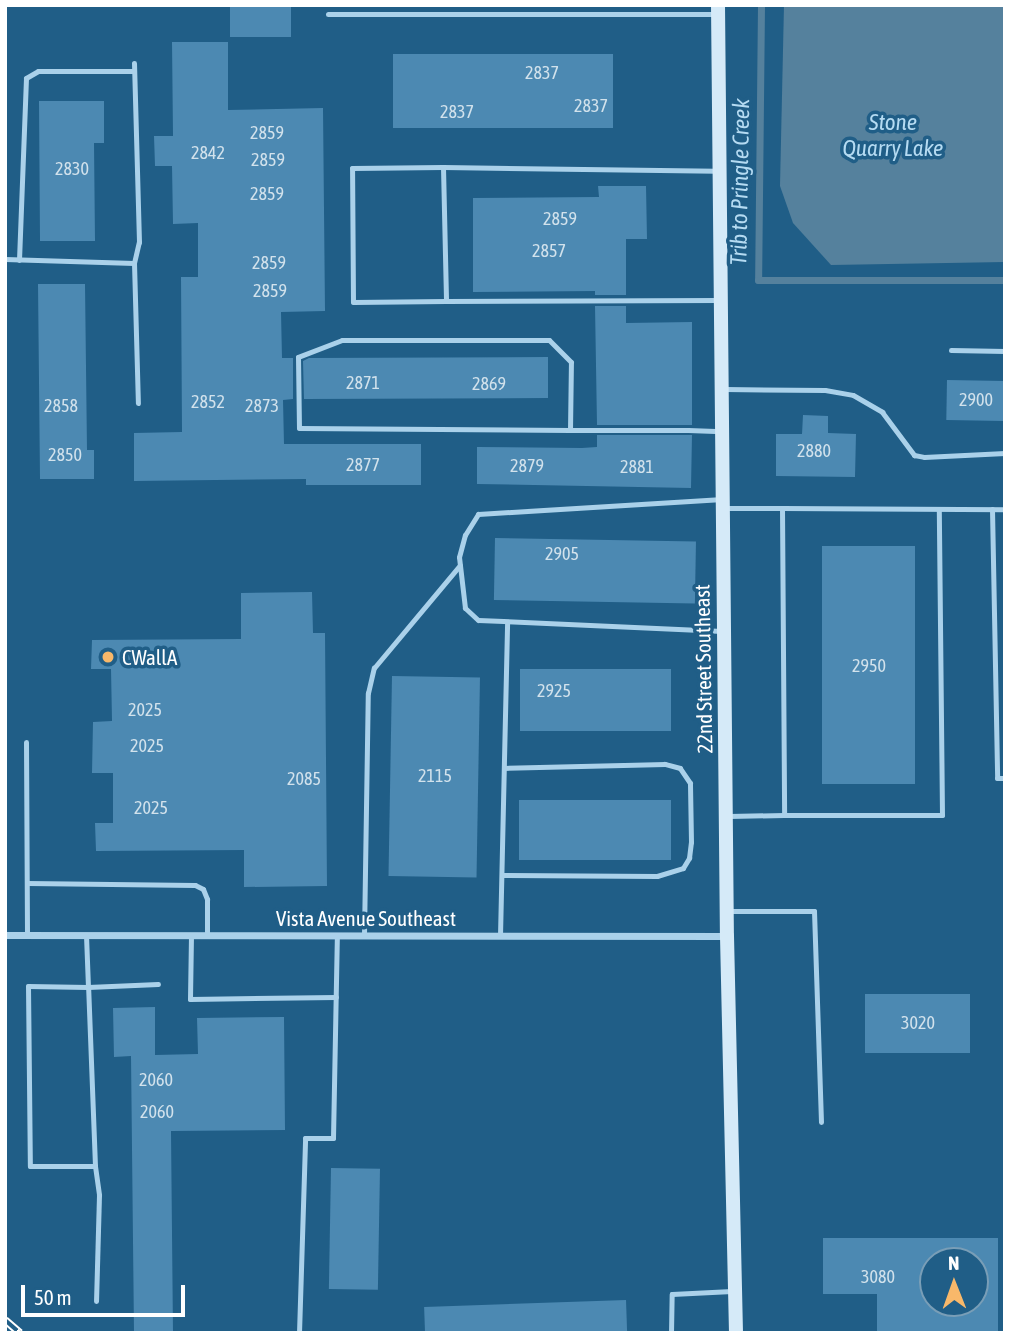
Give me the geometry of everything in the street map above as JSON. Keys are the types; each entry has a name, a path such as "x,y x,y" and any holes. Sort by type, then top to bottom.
{"street":[{"name":"22nd Street Southeast","path":"718,10 727,936 736,1333"},
{"name":"Vista Avenue Southeast","path":"5,935 727,936"}],"lane":[{"path":"667,5 667,15"},
{"path":"328,14 667,15 718,10"},
{"path":"134,63 139,242 134,263 138,403"},
{"path":"19,260 26,78 38,71 134,71"},
{"path":"443,167 446,302"},
{"path":"720,171 352,168 353,302 721,300"},
{"path":"5,259 134,263"},
{"path":"570,430 571,362 549,340 342,340 298,357 299,428 570,430 722,431"},
{"path":"951,350 1005,351"},
{"path":"722,388 825,390 853,396 881,412 914,455 924,457 1005,453"},
{"path":"724,631 478,620 465,608 460,565 465,535 478,514 723,504 782,508 1005,509"},
{"path":"782,508 784,815"},
{"path":"726,816 942,815 939,509"},
{"path":"992,509 997,778 1005,778"},
{"path":"364,935 368,694 374,668 460,565"},
{"path":"500,936 507,623"},
{"path":"26,742 27,935"},
{"path":"502,875 657,876 683,868 689,858 691,842 690,783 680,768 666,764 504,768"},
{"path":"27,883 195,885 202,889 207,899 207,936"},
{"path":"727,911 814,911 821,1122"},
{"path":"86,935 95,1166 99,1195 96,1301"},
{"path":"191,936 190,999 335,997"},
{"path":"299,1333 304,1138 333,1138 337,936"},
{"path":"95,1166 30,1166 28,986 158,984"},
{"path":"671,1333 672,1294 735,1291"}],"water":[{"name":"Stone Quarry Lake","path":"784,5 1005,5 1005,262 831,265 793,223 780,186"}],"building":[{"path":"230,5 291,5 291,37 230,37"},
{"path":"172,42 228,42 228,110 323,108 325,311 281,312 282,358 293,358 293,399 283,400 284,444 421,444 421,485 306,485 306,479 134,481 134,433 182,432 181,277 198,277 198,223 173,224 172,166 155,166 154,136 173,136"},
{"path":"393,54 613,54 613,128 393,128"},
{"path":"39,101 104,101 104,143 94,143 95,241 40,241"},
{"path":"598,186 646,186 647,239 626,239 626,295 595,295 595,291 473,292 473,198 599,197"},
{"path":"38,284 85,284 87,450 94,450 94,479 40,479"},
{"path":"595,306 626,306 626,323 692,322 692,425 597,425"},
{"path":"548,357 548,398 304,399 303,361 309,358"},
{"path":"947,380 1005,381 1004,421 946,420"},
{"path":"803,415 828,416 828,433 856,434 855,477 776,476 776,434 802,434"},
{"path":"597,435 692,435 691,488 477,484 477,447 597,447"},
{"path":"495,538 696,542 695,603 494,600"},
{"path":"822,546 915,546 915,784 822,784"},
{"path":"312,592 313,633 325,633 327,886 244,887 244,850 96,851 95,823 113,823 113,773 92,773 93,722 112,721 111,669 91,669 92,640 241,639 241,593"},
{"path":"520,669 671,669 671,731 520,731"},
{"path":"392,676 480,678 476,878 389,876"},
{"path":"519,800 671,800 671,860 519,860"},
{"path":"865,994 970,994 970,1053 865,1053"},
{"path":"155,1007 155,1055 198,1054 197,1018 284,1017 285,1130 171,1131 173,1333 134,1333 131,1056 114,1057 113,1008"},
{"path":"331,1168 380,1169 378,1290 329,1289"},
{"path":"823,1238 998,1238 998,1333 877,1333 877,1294 823,1294"},
{"path":"626,1300 627,1333 425,1333 424,1307"}],"waterway":[{"name":"Trib to Pringle Creek","path":"761,5 758,280 1005,280"}],"railway":[{"path":"5,1320 20,1333"}],"place":[{"name":"CWallA","path":"108,657"}]}
